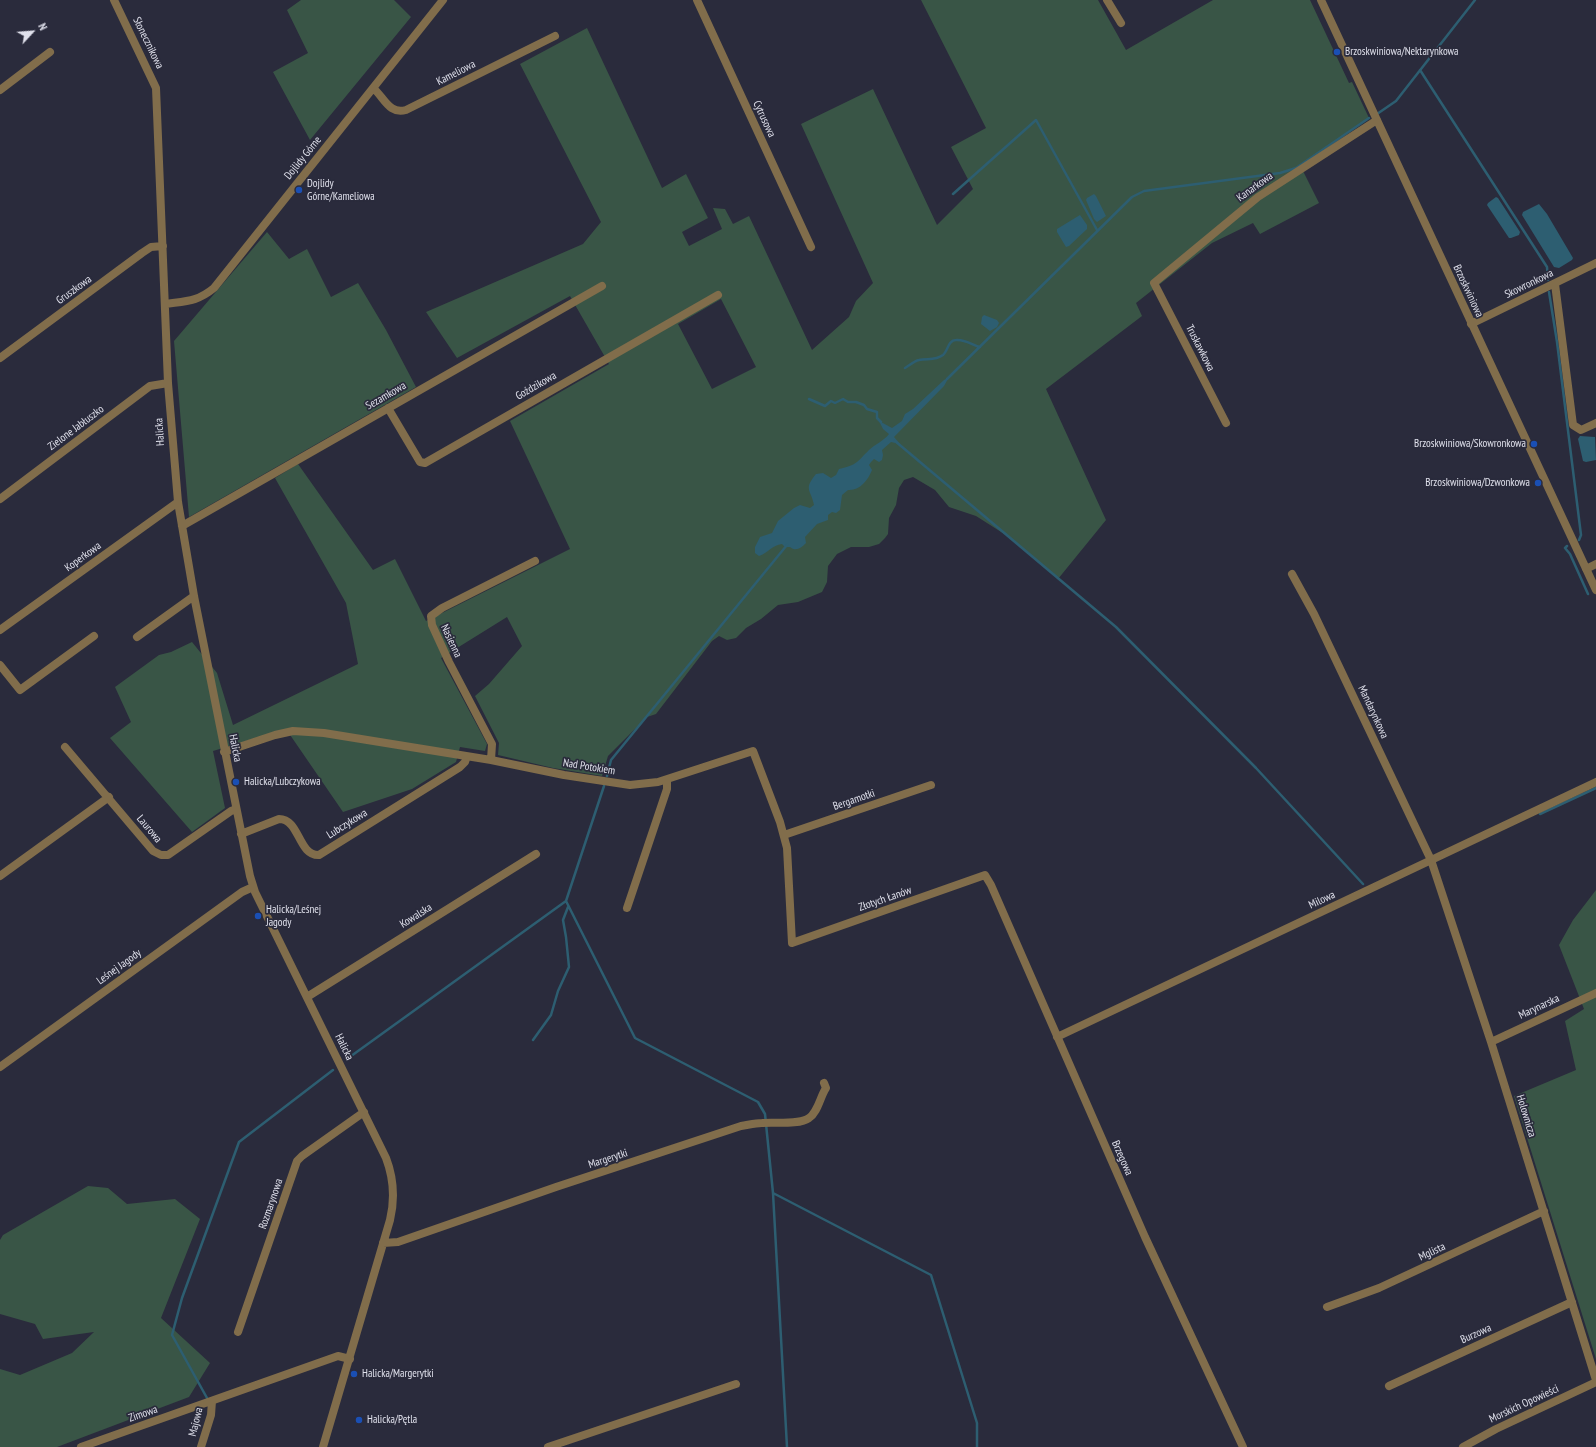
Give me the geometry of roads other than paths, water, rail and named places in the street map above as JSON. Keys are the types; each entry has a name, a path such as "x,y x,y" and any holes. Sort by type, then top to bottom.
{"street":[{"name":"Słonecznikowa","path":"114,0 154,82 157,97"},
{"name":"Dojlidy Górne","path":"165,304 195,300 204,296 214,288 443,0"},
{"name":"Cytrusowa","path":"697,0 811,247"},
{"path":"1107,0 1121,23"},
{"name":"Brzoskwiniowa","path":"1321,0 1596,590"},
{"name":"Kameliowa","path":"373,88 381,95 392,109 398,112 406,110 555,36"},
{"path":"0,90 50,52"},
{"name":"Halicka","path":"157,97 168,382 178,502 194,596 241,834 253,887 386,1158 393,1187 392,1213 323,1447"},
{"name":"Kanarkowa","path":"1154,283 1258,197 1377,120"},
{"name":"Gruszkowa","path":"0,358 142,253 151,247 163,246"},
{"name":"Skowronkowa","path":"1471,324 1596,263"},
{"name":"Truskawkowa","path":"1154,283 1226,423"},
{"path":"1555,284 1573,425 1581,430 1596,423"},
{"name":"Sezamkowa","path":"182,526 602,286"},
{"name":"Goździkowa","path":"388,408 420,462 425,462 718,295"},
{"name":"Zielone Jabłuszko","path":"0,499 150,386 168,382"},
{"name":"Koperkowa","path":"0,630 178,502"},
{"name":"Nasienna","path":"491,760 492,744 449,662 432,625 430,616 442,608 535,561"},
{"path":"1586,568 1596,564"},
{"name":"Mandarynkowa","path":"1292,574 1314,614 1431,860"},
{"path":"137,637 194,596"},
{"path":"0,665 3,675 20,690 94,636"},
{"name":"Nad Potokiem","path":"224,752 275,735 293,731 324,732 491,760 564,775 630,785 666,780 753,751 784,835 787,848 792,943"},
{"name":"Laurowa","path":"65,747 109,797 153,851 161,855 168,855 230,811 236,809"},
{"name":"Lubczykowa","path":"241,834 279,818 284,819 289,822 308,851 313,855 319,855 460,767 465,762 467,756"},
{"path":"627,908 667,789 666,780"},
{"name":"Milowa","path":"1057,1037 1596,782"},
{"name":"Bergamotki","path":"784,835 931,785"},
{"path":"0,876 109,797"},
{"name":"Kowalska","path":"307,997 536,854"},
{"name":"Holownicza","path":"1431,860 1491,1042 1596,1381"},
{"name":"Złotych Łanów","path":"792,943 985,875"},
{"name":"Brzegowa","path":"985,875 991,885 1145,1237 1243,1447"},
{"name":"Leśnej Jagody","path":"0,1067 236,896 253,887"},
{"name":"Marynarska","path":"1491,1042 1596,993"},
{"name":"Margerytki","path":"383,1243 398,1242 556,1187 741,1126 761,1123 802,1121 810,1118 817,1108 825,1086"},
{"name":"Rozmarynowa","path":"238,1332 297,1161 364,1112"},
{"name":"Mglista","path":"1327,1307 1379,1288 1544,1211"},
{"name":"Burzowa","path":"1389,1386 1572,1302"},
{"name":"Zimowa","path":"81,1447 338,1356 349,1363"},
{"name":"Morskich Opowieści","path":"1463,1447 1496,1429 1596,1381"},
{"path":"548,1447 736,1384"},
{"name":"Majowa","path":"201,1447 211,1415 212,1401"}],"water":[{"path":"1094,194 1106,216 1097,222 1094,219 1086,200"},
{"path":"1496,197 1520,232 1519,235 1509,238 1487,205"},
{"path":"1539,204 1547,214 1573,258 1559,268 1554,267 1522,215 1523,212"},
{"path":"1080,215 1087,225 1087,229 1066,247 1057,232 1057,229"},
{"path":"984,315 997,320 999,323 997,327 990,331 981,324 982,317"},
{"path":"949,377 944,386 894,437 900,444 891,442 882,450 882,460 879,462 874,459 869,465 872,470 866,481 860,487 848,490 842,495 840,510 836,513 832,512 828,515 828,520 817,524 805,537 806,543 804,545 798,549 794,549 785,547 782,544 775,546 759,556 755,553 755,547 760,537 772,533 778,521 800,505 810,508 814,505 809,487 816,474 823,473 831,478 836,475 839,469 850,466 856,462 871,448 885,439 889,434 883,429 879,421 892,428 902,421 905,414 913,409"},
{"path":"1580,436 1595,437 1596,460 1586,462 1583,461 1578,439"}],"waterway":[{"path":"1377,114 1396,101 1475,0"},
{"path":"1420,70 1547,267 1548,280"},
{"path":"947,379 1132,197 1144,191 1280,173 1296,168 1369,118"},
{"path":"953,194 1036,120 1097,230"},
{"path":"1549,292 1557,342 1581,535 1579,540"},
{"path":"905,368 922,359 934,359 940,357 945,353 953,340 962,340 980,347"},
{"path":"809,399 825,406 831,401 835,403 843,399 848,402 856,402 864,405 867,409 877,412 877,418 881,422"},
{"path":"895,441 1116,627 1256,768 1363,884"},
{"path":"607,776 611,760 787,545"},
{"path":"1567,546 1565,548 1570,554 1588,594"},
{"path":"347,1059 566,901 604,786"},
{"path":"1540,814 1596,788"},
{"path":"566,901 635,1038 758,1102 765,1114 773,1193 787,1447"},
{"path":"533,1040 551,1015 558,991 569,967 563,920 568,907"},
{"path":"207,1398 172,1335 182,1298 239,1142 333,1070"},
{"path":"773,1193 931,1275 977,1423 977,1447"}],"place":[{"name":"Brzoskwiniowa/Nektarynkowa","path":"1337,52"},
{"name":"Dojlidy Górne/Kameliowa","path":"299,190"},
{"name":"Brzoskwiniowa/Skowronkowa","path":"1534,444"},
{"name":"Brzoskwiniowa/Dzwonkowa","path":"1538,483"},
{"name":"Halicka/Lubczykowa","path":"236,782"},
{"name":"Halicka/Leśnej Jagody","path":"258,916"},
{"name":"Halicka/Margerytki","path":"354,1374"},
{"name":"Halicka/Pętla","path":"359,1420"}]}
